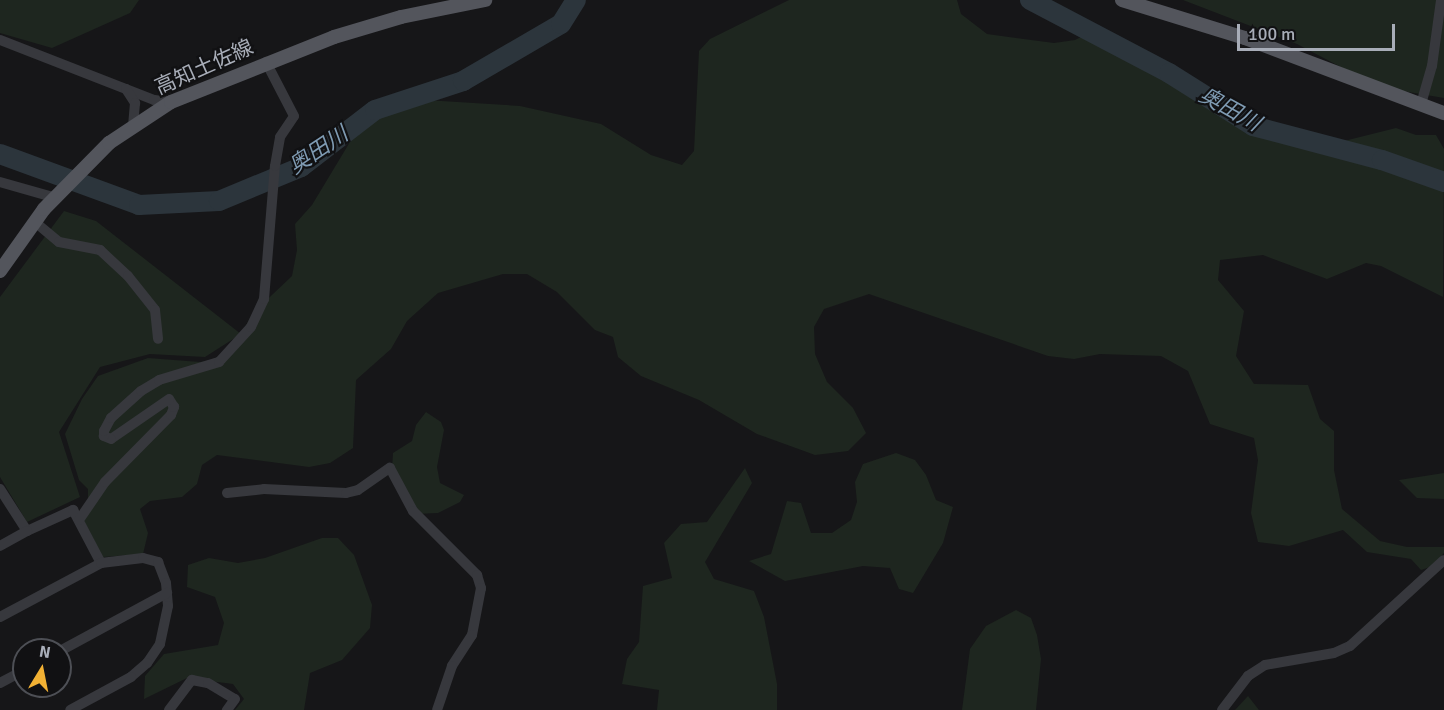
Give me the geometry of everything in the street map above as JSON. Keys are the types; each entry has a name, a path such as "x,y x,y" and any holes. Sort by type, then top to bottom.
{"main road":[{"name":"高知土佐線","path":"0,271 35,222 91,162 133,127 171,102 211,89 266,62 400,17 485,0"},
{"path":"1122,0 1245,38 1444,113"}],"street":[{"path":"1421,104 1432,66 1442,0"},
{"path":"0,40 125,89 171,102"},
{"path":"79,520 105,482 171,415 174,407 169,399 111,439 104,436 104,431 111,418 141,391 159,380 219,362 251,327 264,299 269,273 267,240 275,166 280,137 294,116 266,62"},
{"path":"125,89 135,103 133,127"},
{"path":"0,182 59,194"},
{"path":"35,222 58,243 100,250 128,276 155,310 158,339"},
{"path":"227,493 264,489 346,493 358,490 390,468 413,511 477,575 481,588 472,635 445,682 437,710"},
{"path":"0,489 27,531"},
{"path":"0,546 73,510 101,563"},
{"path":"0,617 101,563 143,558 158,562 167,593 165,631 147,663 131,677 69,710"},
{"path":"1222,710 1248,676 1265,665 1334,653 1350,646 1444,560"},
{"path":"72,644 167,593"},
{"path":"169,710 192,680 208,682 235,699 227,710"}],"shaded area":[{"path":"0,0 139,0 130,13 52,48 0,33"},
{"path":"789,0 957,0 961,14 987,34 1054,43 1075,40 1097,29 1181,80 1232,118 1276,134 1344,141 1396,128 1416,135 1436,135 1444,149 1443,297 1381,266 1366,263 1327,279 1263,255 1220,260 1218,280 1244,311 1236,356 1254,384 1308,385 1320,419 1334,431 1334,470 1342,509 1380,541 1407,547 1444,547 1444,553 1433,566 1421,570 1411,559 1367,552 1343,530 1289,546 1258,542 1251,513 1258,460 1254,438 1210,424 1188,371 1161,356 1100,354 1074,359 1048,356 869,294 824,309 814,327 815,354 827,382 853,408 866,433 848,451 815,455 757,434 699,400 641,376 618,357 613,337 595,330 557,292 527,274 503,274 438,293 407,321 391,349 356,380 353,448 330,463 309,467 217,455 202,465 197,484 182,497 150,501 140,509 148,533 143,554 103,557 84,521 88,511 88,489 79,480 65,434 82,399 98,376 148,358 200,362 227,358 253,313 292,276 297,250 295,224 312,205 362,122 409,99 520,106 601,124 651,155 682,165 694,151 699,51 710,39"},
{"path":"1183,0 1444,0 1444,98 1379,87 1297,44"},
{"path":"64,211 96,221 241,334 205,357 150,354 100,367 59,432 80,497 27,522 0,477 0,297"},
{"path":"426,412 441,422 444,430 437,467 440,483 464,495 460,502 438,513 415,514 392,470 393,453 412,441 416,425"},
{"path":"896,453 915,460 926,475 936,500 953,507 943,543 913,593 899,589 890,568 863,566 785,581 749,561 771,554 787,501 801,503 811,533 832,533 851,520 857,502 855,482 863,464"},
{"path":"745,468 752,483 705,562 714,579 754,591 764,617 777,684 777,710 657,710 659,690 622,684 627,659 639,642 643,586 672,578 664,543 681,524 707,522"},
{"path":"1444,473 1444,499 1417,498 1399,480"},
{"path":"322,538 338,538 354,555 372,605 370,628 342,660 310,673 304,710 235,710 244,699 233,684 187,678 144,699 145,676 164,654 218,645 224,623 215,597 187,587 188,565 209,558 238,563 265,558"},
{"path":"1016,610 1031,618 1037,635 1041,659 1036,710 962,710 970,649 986,626"},
{"path":"1248,696 1259,710 1235,710"}],"waterway":[{"name":"奥田川","path":"0,154 139,205 219,201 301,167 375,110 463,81 561,24 576,0"},
{"name":"奥田川","path":"1030,0 1169,73 1253,126 1382,160 1444,182"}]}
